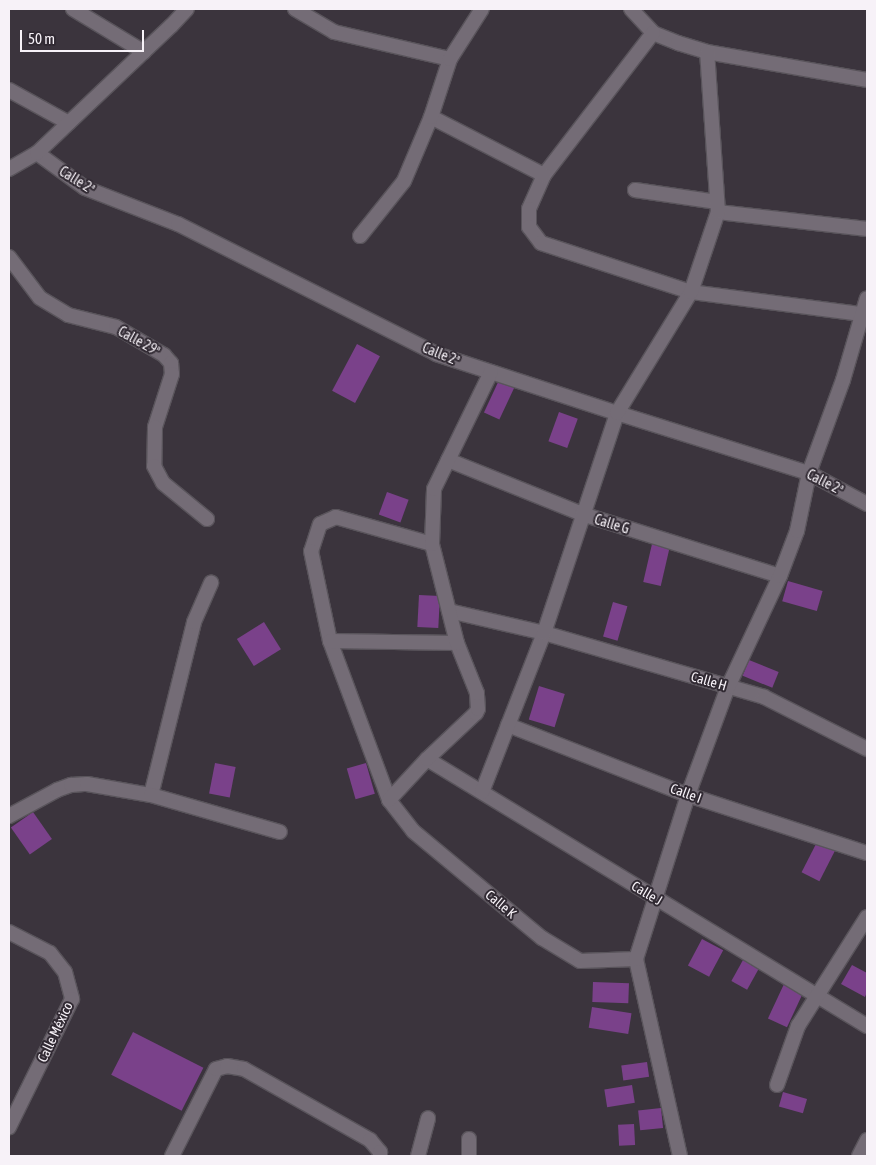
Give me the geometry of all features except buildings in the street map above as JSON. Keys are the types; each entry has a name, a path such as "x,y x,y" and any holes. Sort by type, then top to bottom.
{"street":[{"path":"73,9 144,52"},
{"path":"9,170 37,153 187,9"},
{"path":"295,9 334,32 450,59"},
{"path":"360,236 404,181 431,117 450,59 482,9"},
{"path":"632,9 653,33 707,52 867,80"},
{"path":"653,33 544,175 529,209 529,227 541,243 691,292 862,314"},
{"path":"482,792 544,633 582,514 617,414 691,292 717,207 707,52"},
{"path":"9,90 69,123"},
{"path":"431,117 544,175"},
{"name":"Calle 2ª","path":"37,153 85,188 178,224 436,354 617,414 808,473 867,504"},
{"path":"636,190 717,207 867,229"},
{"name":"Calle 29ª","path":"9,257 40,298 68,315 116,327 164,355 171,363 172,374 154,427 154,466 163,483 207,519"},
{"path":"680,1156 636,959 688,795 728,687 780,576 797,531 808,473 843,380 867,298"},
{"path":"389,800 427,759 476,714 478,708 478,693 457,642 432,544 434,489 491,372"},
{"name":"Calle G","path":"448,460 582,514 780,576"},
{"name":"Calle K","path":"432,544 336,517 320,524 311,551 330,641 389,800 413,831 542,938 580,962 636,959"},
{"path":"151,795 194,622 210,583"},
{"name":"Calle H","path":"449,611 544,633 764,697 855,741 867,749"},
{"path":"330,641 457,642"},
{"name":"Calle I","path":"508,725 688,795 867,853"},
{"name":"Calle J","path":"427,759 867,1026"},
{"path":"9,816 71,785 87,784 151,795 280,832"},
{"path":"777,1085 798,1026 867,917"},
{"name":"Calle México","path":"9,932 50,953 65,972 72,999 9,1127"},
{"path":"172,1156 216,1069 227,1066 244,1069 370,1140 380,1152 380,1156"},
{"path":"418,1156 428,1118"},
{"path":"469,1139 469,1156"},
{"path":"859,1156 867,1140"}]}
